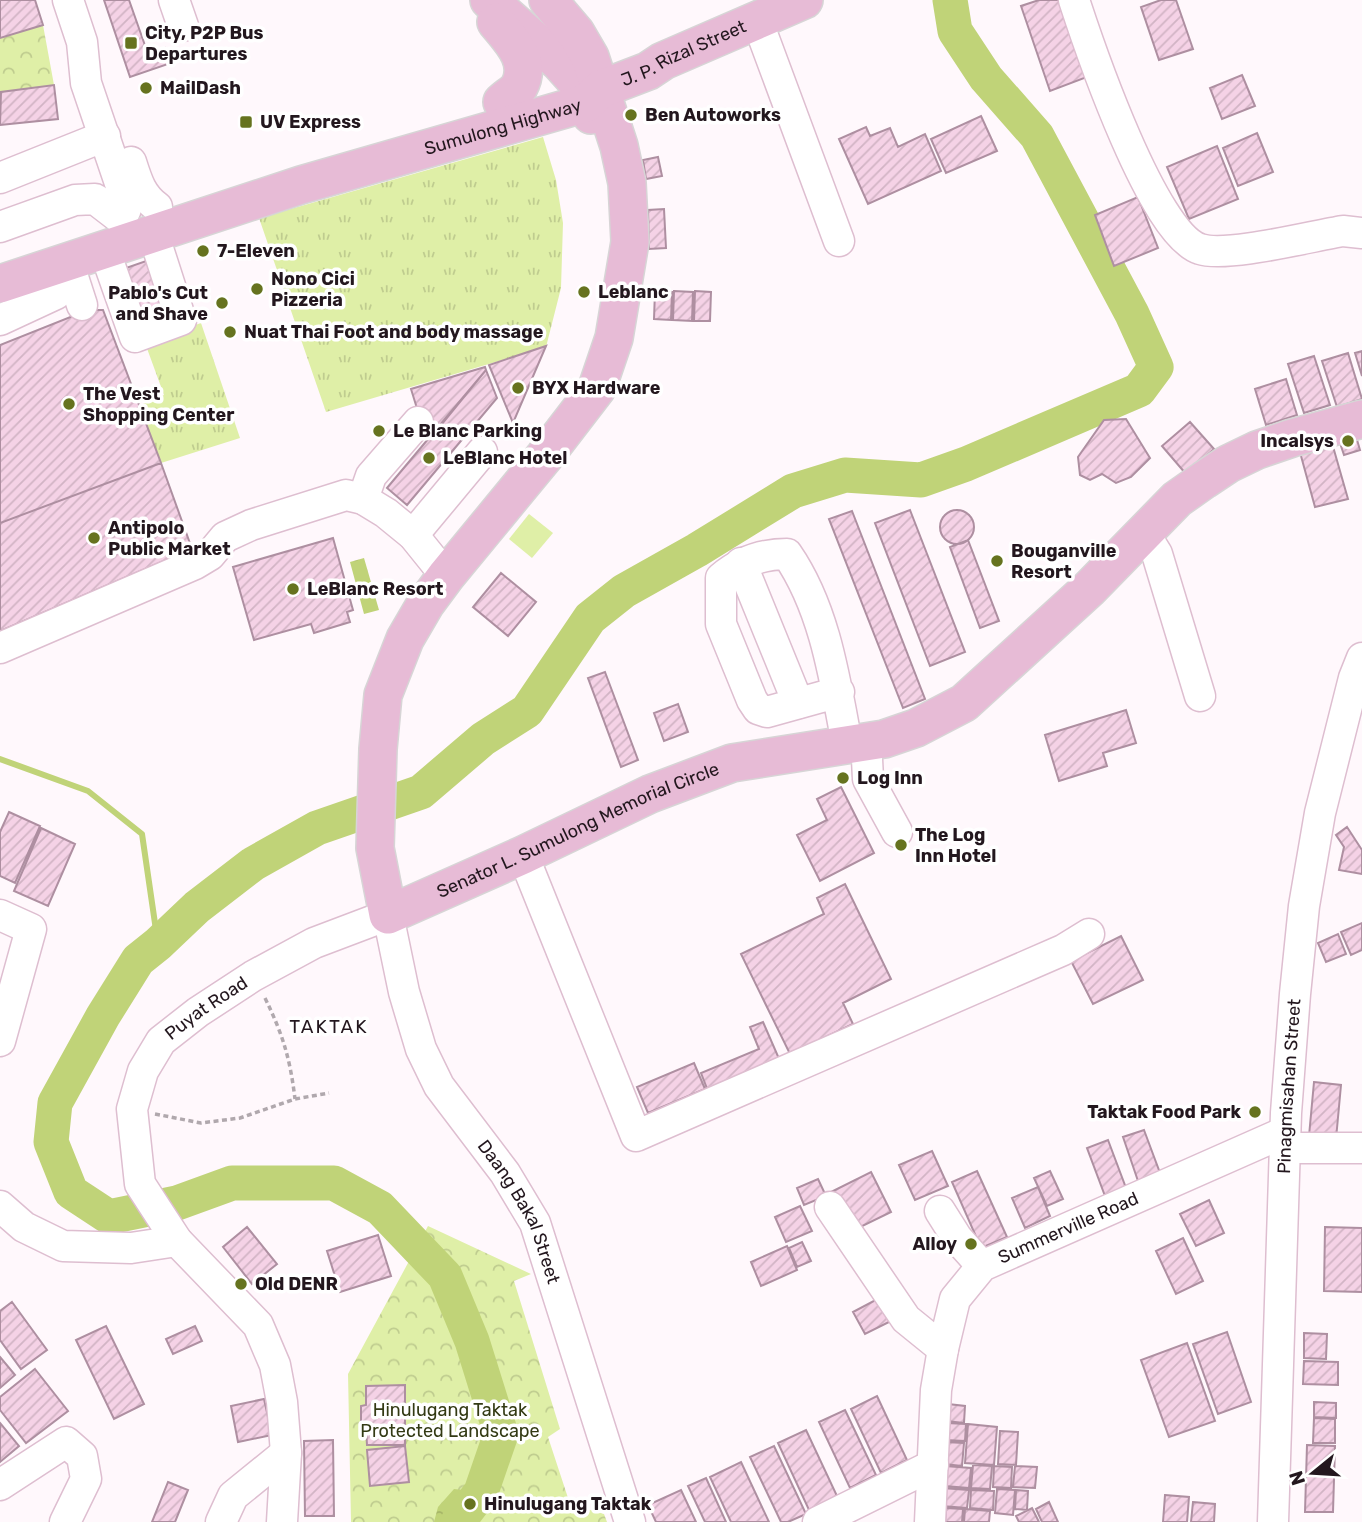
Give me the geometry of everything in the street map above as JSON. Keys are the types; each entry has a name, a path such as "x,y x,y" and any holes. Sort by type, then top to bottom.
{"main road":[{"path":"476,0 520,51 523,73 519,88 502,102"},
{"path":"489,0 589,92"},
{"path":"388,915 375,848 378,749 383,695 405,639 426,603 597,388 614,338 622,288 615,242 613,186 589,92 590,57 549,0"},
{"path":"549,0 583,28 620,69 629,70 663,61"},
{"name":"J. P. Rizal Street","path":"589,92 648,71 761,12 804,0"},
{"name":"Sumulong Highway","path":"0,284 113,240 502,102 589,92"},
{"name":"Sumulong Highway","path":"0,261 113,240 301,185 589,92"},
{"name":"Senator L. Sumulong Memorial Circle","path":"388,915 523,855 650,794 732,763 884,739 916,729 964,703 1079,598 1177,499 1228,464 1257,450 1362,419"}],"street":[{"path":"0,320 56,293 113,240 147,200 140,189 102,75 82,42 68,0"},
{"path":"1074,0 1111,103 1141,172 1176,231 1187,241 1199,249 1220,252 1343,231 1362,233"},
{"path":"761,12 839,241"},
{"path":"82,42 86,83 124,195 126,209 82,305"},
{"path":"0,178 105,136"},
{"path":"0,227 75,200 95,199 113,240"},
{"path":"363,499 371,476 418,422"},
{"path":"413,535 482,452"},
{"path":"0,648 195,564 210,555 225,537 251,525 345,495 363,499 386,513 413,535 446,576"},
{"path":"1144,533 1157,554 1200,696"},
{"path":"839,692 766,712 758,709 721,624 721,578 741,563 771,554 786,554 799,572 820,627 839,692 854,744 867,759 868,779 897,832"},
{"path":"741,563 798,704"},
{"name":"Pinagmisahan Street","path":"1273,1522 1285,1140 1294,994 1304,906 1320,813 1354,678 1362,658"},
{"path":"523,855 636,1136 1063,950 1089,934"},
{"path":"0,915 31,929 1,1035"},
{"name":"Puyat Road","path":"173,1236 140,1184 132,1109 143,1071 162,1041 198,1012 253,976 314,943 388,915"},
{"name":"Daang Bakal Street","path":"388,915 404,992 421,1049 439,1086 505,1172 535,1223 630,1522"},
{"path":"1285,1140 1362,1148"},
{"name":"Summerville Road","path":"930,1522 936,1390 943,1349 955,1299 982,1266 1285,1140"},
{"path":"0,1206 24,1227 63,1247 131,1248 173,1236 258,1325 275,1365 282,1402 286,1453 282,1522"},
{"path":"830,1207 906,1319 943,1349"},
{"path":"940,1212 957,1238 982,1266"},
{"path":"0,1485 66,1442 82,1456 86,1479 65,1522"},
{"path":"221,1522 233,1496 286,1453"},
{"path":"818,1522 933,1465"}],"path":[{"path":"253,976 283,1036 291,1066 295,1099"},
{"path":"132,1109 201,1123 240,1118 295,1099 329,1093"}],"green space":[{"path":"43,25 54,85 1,92 0,96 0,38"},
{"path":"543,137 556,180 563,223 561,288 546,347 326,412 259,218"},
{"path":"201,323 240,438 161,463 138,406 164,395 145,343"},
{"path":"529,514 553,533 532,558 509,539"},
{"name":"Hinulugang Taktak Protected Landscape","path":"428,1226 531,1274 514,1281 560,1429 548,1437 570,1504 604,1514 607,1522 351,1522 348,1374"}],"water":[{"path":"364,558 379,610 364,614 350,562"},
{"path":"454,1489 481,1492 493,1503 474,1522 434,1522 438,1507"}],"building":[{"path":"0,0 35,0 43,25 0,38"},
{"path":"104,0 129,0 148,54 165,48 171,63 130,77"},
{"path":"1039,0 1060,0 1087,77 1050,91 1021,6"},
{"path":"1161,0 1176,0 1193,49 1159,60 1141,7"},
{"path":"1242,75 1255,106 1222,119 1210,88"},
{"path":"54,85 58,119 0,125 1,92"},
{"path":"981,116 997,151 946,173 931,139"},
{"path":"866,127 870,136 890,128 898,147 925,134 941,171 868,204 839,139"},
{"path":"1257,133 1273,172 1238,186 1223,148"},
{"path":"1217,146 1238,199 1189,219 1167,167"},
{"path":"658,157 662,176 646,179 643,160"},
{"path":"1138,197 1158,248 1114,266 1095,215"},
{"path":"664,209 666,248 649,249 648,210"},
{"path":"152,259 172,316 140,327 120,270"},
{"path":"655,291 672,292 671,320 654,319"},
{"path":"674,291 693,292 692,321 673,320"},
{"path":"695,291 711,292 710,321 694,321"},
{"name":"The Vest Shopping Center","path":"88,310 103,310 161,463 0,523 0,345"},
{"path":"546,346 513,423 489,365"},
{"path":"1362,351 1362,376 1355,353"},
{"path":"1348,353 1362,399 1337,407 1322,361"},
{"path":"1314,356 1330,405 1304,413 1288,364"},
{"path":"485,367 486,370 438,429 419,415 411,389"},
{"name":"LeBlanc Hotel","path":"486,370 497,398 407,505 387,488"},
{"path":"1286,379 1297,415 1266,425 1255,389"},
{"path":"1126,419 1150,458 1131,477 1116,483 1102,474 1090,480 1080,475 1078,457 1104,420"},
{"path":"1190,422 1214,449 1186,474 1162,446"},
{"name":"Incalsys","path":"1353,426 1360,450 1344,455 1336,431"},
{"path":"1330,436 1348,499 1315,507 1298,445"},
{"name":"Antipolo Public Market","path":"161,463 192,549 0,631 0,523"},
{"path":"910,510 965,652 930,666 875,523"},
{"path":"957,510 969,515 974,527 969,539 957,544 945,539 940,527 945,515"},
{"path":"852,511 925,699 903,708 829,519"},
{"name":"LeBlanc Resort","path":"333,538 353,610 347,612 350,622 314,633 311,624 254,640 233,567"},
{"path":"968,540 999,621 980,628 950,547"},
{"path":"501,573 536,602 508,636 473,607"},
{"path":"605,672 638,760 621,767 588,678"},
{"path":"678,704 688,732 664,741 654,713"},
{"path":"1126,710 1136,743 1103,753 1107,766 1059,781 1045,735"},
{"path":"841,787 874,853 820,881 797,835 827,820 817,799"},
{"path":"9,812 40,826 15,883 0,876 0,832"},
{"path":"1347,827 1362,850 1362,874 1339,870 1344,847 1336,835"},
{"path":"41,828 75,844 48,906 14,891"},
{"path":"845,884 891,979 843,1003 853,1024 790,1054 741,954 824,914 817,898"},
{"path":"1362,923 1362,950 1351,955 1341,932"},
{"path":"1338,934 1346,954 1326,962 1318,943"},
{"path":"1121,936 1143,980 1093,1004 1071,961"},
{"path":"763,1022 780,1061 708,1091 701,1073 759,1049 750,1027"},
{"path":"694,1063 705,1089 648,1113 637,1087"},
{"path":"1314,1082 1341,1085 1336,1139 1309,1136"},
{"path":"1144,1130 1160,1173 1138,1181 1123,1137"},
{"path":"1108,1140 1126,1188 1105,1196 1087,1148"},
{"path":"932,1151 948,1186 915,1200 899,1165"},
{"path":"977,1171 1007,1237 981,1248 952,1182"},
{"path":"1050,1171 1063,1199 1047,1206 1034,1178"},
{"path":"871,1172 891,1212 846,1234 827,1194"},
{"path":"818,1179 826,1196 804,1205 797,1188"},
{"path":"1038,1187 1050,1216 1025,1228 1012,1198"},
{"path":"1209,1200 1224,1233 1196,1246 1180,1214"},
{"path":"800,1206 812,1231 786,1242 775,1217"},
{"path":"247,1227 277,1264 252,1284 223,1247"},
{"path":"1325,1227 1362,1228 1362,1292 1324,1291"},
{"path":"378,1235 391,1276 340,1292 327,1251"},
{"path":"1183,1238 1203,1281 1176,1294 1156,1251"},
{"path":"802,1242 811,1261 797,1267 789,1248"},
{"path":"787,1246 797,1270 761,1286 751,1262"},
{"path":"883,1296 895,1319 865,1334 853,1312"},
{"path":"12,1302 47,1350 21,1369 0,1340 0,1311"},
{"path":"106,1326 144,1404 114,1419 76,1340"},
{"path":"195,1326 202,1341 173,1354 166,1339"},
{"path":"1227,1332 1251,1402 1218,1414 1193,1344"},
{"path":"1304,1333 1327,1334 1326,1359 1304,1358"},
{"path":"1187,1343 1215,1421 1169,1437 1141,1360"},
{"path":"0,1357 15,1375 0,1388"},
{"path":"1304,1361 1338,1362 1338,1385 1303,1384"},
{"path":"35,1369 68,1411 26,1443 0,1410 0,1397"},
{"path":"405,1385 405,1445 367,1445 366,1428 361,1428 361,1406 366,1405 366,1386"},
{"path":"877,1396 907,1460 881,1473 851,1409"},
{"path":"264,1399 272,1435 238,1442 231,1406"},
{"path":"1314,1402 1336,1403 1336,1418 1314,1417"},
{"path":"948,1404 965,1406 964,1423 946,1421"},
{"path":"845,1410 876,1475 850,1488 819,1422"},
{"path":"1314,1418 1335,1419 1335,1443 1313,1443"},
{"path":"0,1423 19,1446 0,1462"},
{"path":"947,1423 966,1424 965,1441 945,1440"},
{"path":"968,1424 997,1427 994,1465 965,1463"},
{"path":"806,1430 837,1496 809,1510 778,1443"},
{"path":"1000,1431 1018,1432 1016,1465 998,1464"},
{"path":"333,1440 334,1516 305,1516 304,1441"},
{"path":"945,1442 964,1443 962,1466 944,1464"},
{"path":"1307,1445 1335,1446 1333,1512 1305,1512"},
{"path":"405,1446 409,1482 370,1486 367,1450"},
{"path":"774,1446 806,1514 788,1522 781,1522 750,1457"},
{"path":"741,1462 769,1522 731,1522 710,1477"},
{"path":"973,1465 992,1466 990,1489 971,1488"},
{"path":"945,1466 971,1468 969,1488 944,1486"},
{"path":"994,1466 1012,1467 1011,1488 993,1487"},
{"path":"1015,1466 1037,1467 1035,1488 1013,1487"},
{"path":"706,1478 726,1522 705,1522 688,1486"},
{"path":"168,1482 188,1490 175,1522 152,1522"},
{"path":"942,1488 969,1490 967,1508 941,1506"},
{"path":"997,1489 1015,1490 1013,1515 995,1513"},
{"path":"681,1490 696,1522 656,1522 648,1505"},
{"path":"971,1490 994,1491 993,1510 970,1508"},
{"path":"1016,1490 1028,1491 1027,1510 1015,1509"},
{"path":"1165,1495 1189,1497 1187,1522 1163,1522"},
{"path":"1049,1502 1058,1522 1042,1522 1036,1509"},
{"path":"1193,1502 1215,1504 1214,1522 1191,1522"},
{"path":"946,1508 963,1509 962,1522 945,1522"},
{"path":"1032,1508 1039,1522 1019,1522 1016,1516"},
{"path":"965,1509 990,1511 989,1522 964,1522"}],"waterway":[{"path":"458,1522 481,1492 501,1434 472,1341 445,1276 380,1208 334,1183 232,1183 177,1203 109,1217 71,1192 51,1142 55,1103 103,1016 138,960 197,907 253,864 317,828 421,792 483,739 527,711 590,618 624,591 793,491 845,475 921,480 966,464 1139,390 1156,367 1132,314 1037,136 986,78 955,31 950,0"},
{"path":"0,759 88,791 142,834 158,944"}],"place":[{"name":"City, P2P Bus Departures","path":"131,43"},
{"name":"MailDash","path":"146,88"},
{"name":"Ben Autoworks","path":"631,115"},
{"name":"UV Express","path":"246,122"},
{"name":"7-Eleven","path":"203,251"},
{"name":"Nono Cici Pizzeria","path":"257,289"},
{"name":"Leblanc","path":"584,292"},
{"name":"Pablo's Cut and Shave","path":"222,303"},
{"name":"Nuat Thai Foot and body massage","path":"230,332"},
{"name":"BYX Hardware","path":"518,388"},
{"name":"The Vest Shopping Center","path":"69,404"},
{"name":"Le Blanc Parking","path":"379,431"},
{"name":"Incalsys","path":"1348,441"},
{"name":"LeBlanc Hotel","path":"429,458"},
{"name":"Antipolo Public Market","path":"94,538"},
{"name":"Bouganville Resort","path":"997,561"},
{"name":"LeBlanc Resort","path":"293,589"},
{"name":"Log Inn","path":"843,778"},
{"name":"The Log Inn Hotel","path":"901,845"},
{"name":"Taktak Food Park","path":"1255,1112"},
{"name":"Alloy","path":"971,1244"},
{"name":"Old DENR","path":"241,1284"},
{"name":"Hinulugang Taktak","path":"470,1504"}],"district":[{"name":"TAKTAK","path":"329,1026"}]}
